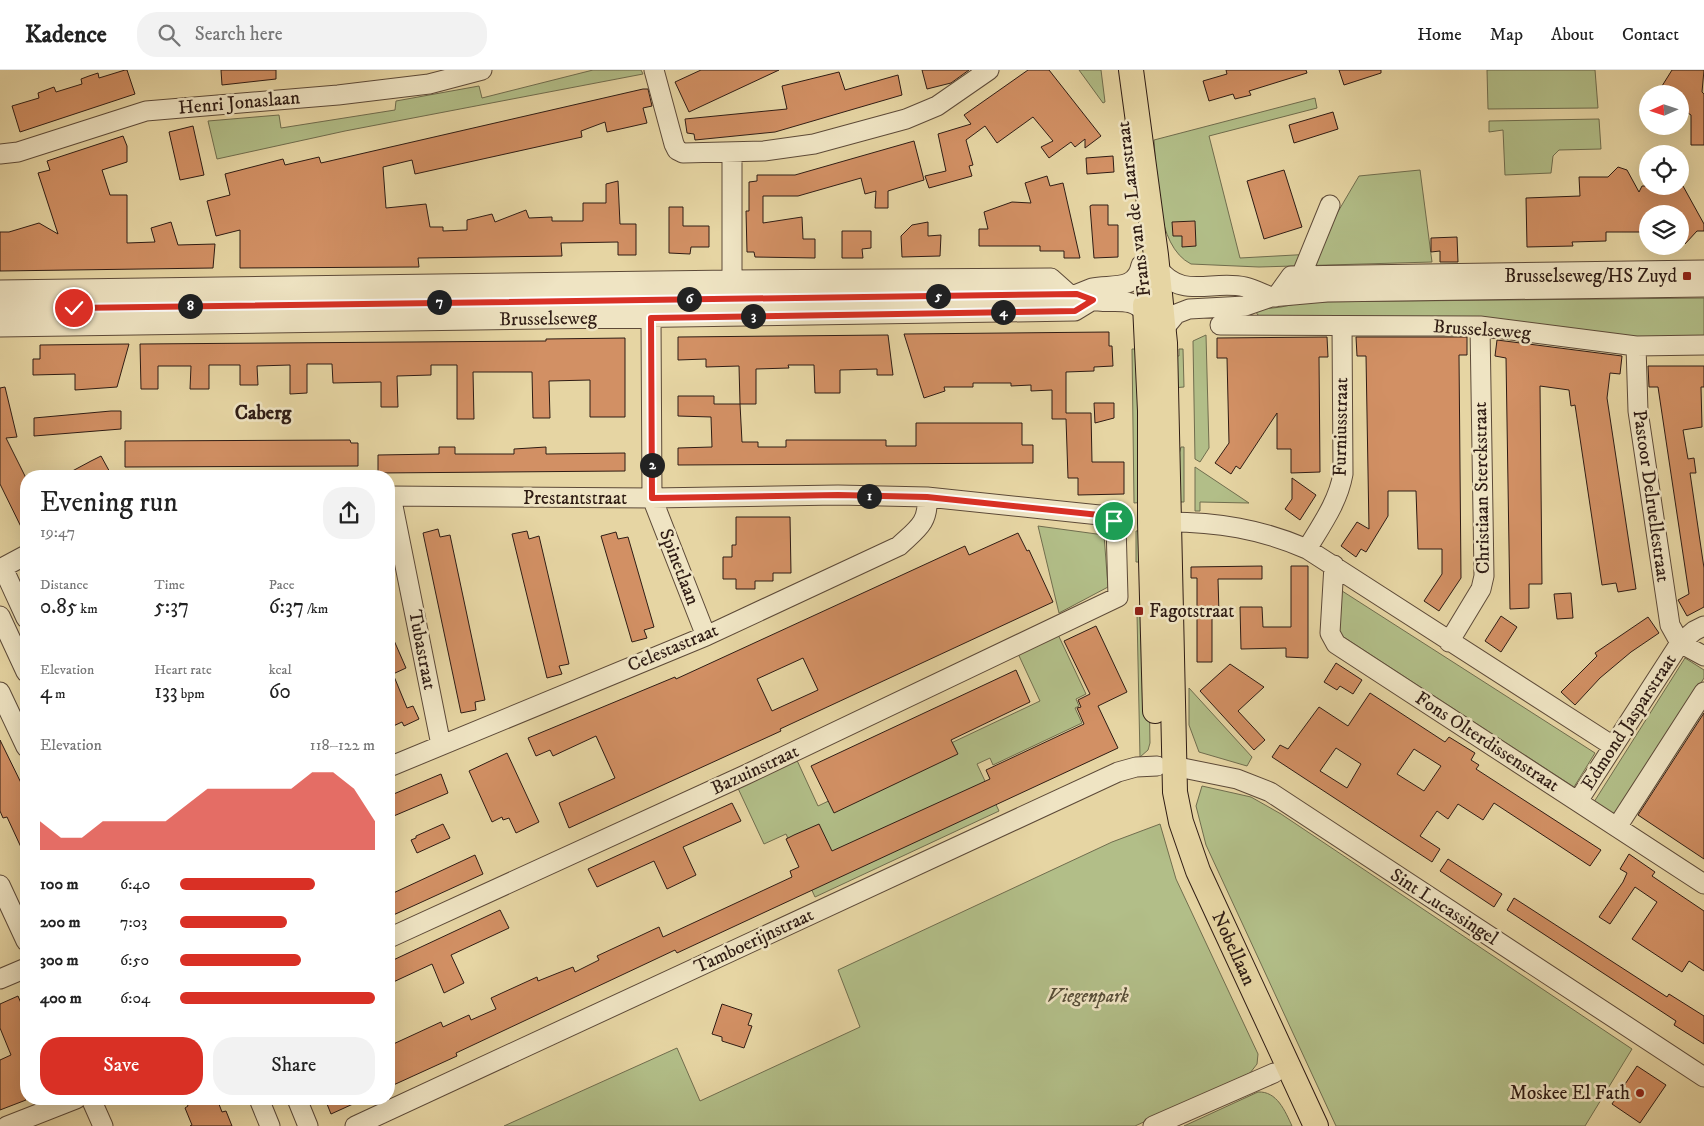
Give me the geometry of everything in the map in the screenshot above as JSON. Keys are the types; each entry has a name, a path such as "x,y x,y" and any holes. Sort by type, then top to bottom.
{"main road":[{"path":"1118,70 1128,102"},
{"path":"1128,102 1131,70"},
{"name":"Frans van de Laarstraat","path":"1128,102 1154,306"},
{"path":"1154,306 1164,334 1168,413 1165,766"},
{"path":"1154,306 1165,766"},
{"name":"Nobellaan","path":"1165,766 1164,819 1173,850 1299,1126"},
{"name":"Nobellaan","path":"1165,766 1181,822 1198,871 1316,1126"}],"street":[{"name":"Henri Jonaslaan","path":"9,153 146,111 338,95 428,77 482,70"},
{"path":"654,70 677,150 683,153 788,149 814,144 906,119 937,106 989,70"},
{"path":"732,152 732,280"},
{"path":"1301,276 1330,204"},
{"name":"Brusselseweg","path":"0,327 1075,311 1080,296 1093,288 1127,285 1149,266 1177,285 1244,287 1274,297"},
{"path":"1274,297 1291,276 1704,270"},
{"name":"Brusselseweg","path":"0,290 732,280 1051,278 1080,296"},
{"path":"1244,287 1245,306 1259,324"},
{"name":"Brusselseweg","path":"1164,334 1171,320 1184,310 1245,306 1274,297 1328,292 1704,287"},
{"name":"Brusselseweg","path":"0,309 1080,296 1127,301 1140,306 1154,306"},
{"name":"Spinetlaan","path":"651,318 652,498 706,636"},
{"name":"Brusselseweg","path":"1220,325 1480,326 1636,346 1704,345"},
{"name":"Furniusstraat","path":"1307,548 1340,491 1343,474 1342,326"},
{"name":"Christiaan Sterckstraat","path":"1449,642 1481,589 1484,576 1480,326"},
{"name":"Pastoor Delruellestraat","path":"1636,346 1638,411 1668,615 1673,634 1680,644"},
{"name":"Prestantstraat","path":"395,496 652,498 838,495 927,497 1109,516 1116,524 1118,597"},
{"name":"Celestastraat","path":"395,765 706,636 899,546 923,524 928,511 927,497"},
{"name":"Tubastraat","path":"395,521 441,746"},
{"path":"1168,522 1211,523 1234,526 1271,535 1307,548 1449,642 1613,746"},
{"path":"20,558 1,568 20,606"},
{"name":"Fons Olterdissenstraat","path":"1334,565 1330,633 1336,644 1704,884"},
{"name":"Bazuinstraat","path":"395,935 745,775 1118,597"},
{"path":"0,616 20,659"},
{"name":"Edmond Jasparstraat","path":"1578,801 1680,644 1694,631 1704,626"},
{"path":"1680,644 1704,656"},
{"path":"0,692 20,734"},
{"path":"1617,827 1704,692"},
{"name":"Sint Lucassingel","path":"1165,766 1230,778 1270,792 1704,1077"},
{"name":"Tamboerijnstraat","path":"355,1126 1118,772 1136,767 1165,766"},
{"path":"0,885 20,928"},
{"path":"0,979 20,971"},
{"path":"1153,1126 1274,1073"},
{"path":"7,1126 61,1105"},
{"path":"94,1105 104,1126"},
{"path":"261,1105 270,1126"},
{"path":"299,1105 308,1126"}],"green space":[{"path":"593,70 641,70 643,74 345,131 217,159 208,121 279,115 281,128 395,110 396,101 479,86 482,98"},
{"path":"1079,70 1101,70 1105,102 1103,103"},
{"path":"1487,70 1595,70 1598,108 1488,109"},
{"path":"1315,98 1317,108 1209,136 1240,258 1313,254 1359,176 1420,170 1432,262 1259,267 1191,264 1179,255 1170,242 1160,208 1154,140"},
{"path":"1599,119 1601,149 1559,150 1553,156 1551,173 1505,175 1503,130 1489,132 1489,121"},
{"path":"1704,298 1704,340 1635,341 1262,318 1257,314 1256,310 1305,302"},
{"path":"1206,335 1209,448 1200,462 1195,459 1193,341"},
{"path":"1132,349 1145,349 1146,502 1134,503"},
{"path":"1179,349 1183,349 1184,387 1172,388 1171,356 1179,356"},
{"path":"1181,447 1184,447 1184,502 1174,502 1172,480"},
{"path":"1195,467 1249,503 1200,502 1200,511 1195,511"},
{"path":"1038,526 1104,535 1108,587 1059,613"},
{"path":"1147,530 1139,562 1136,562 1136,531"},
{"path":"1339,589 1595,753 1574,787 1336,632"},
{"path":"1137,614 1143,614 1148,624 1150,743 1148,750 1140,757"},
{"path":"1054,626 1086,694 1076,699 1079,706 1075,708 1082,723 993,765 990,758 977,764 999,811 815,897 786,834 764,844 736,784 795,756 818,806 1040,701 1014,645"},
{"path":"1685,658 1704,670 1704,678 1617,817 1594,802"},
{"path":"1189,688 1252,757 1247,766 1199,752 1189,725"},
{"path":"1202,786 1251,797 1281,814 1632,1049 1585,1126 1336,1126 1206,845 1196,806"},
{"name":"Viegenpark","path":"1160,824 1176,879 1258,1054 1257,1064 1250,1073 1135,1126 504,1126 677,1048 700,1101 860,1027 838,970 1112,842"},
{"path":"1258,1092 1270,1095 1280,1103 1292,1126 1184,1126"}],"building":[{"path":"127,70 135,94 20,132 12,106 39,98 38,93 54,87 56,92 82,84 81,79 98,73 99,78"},
{"path":"221,70 276,70 276,79 222,85"},
{"path":"701,70 779,70 689,112 675,82"},
{"path":"922,70 969,70 951,83 927,89"},
{"path":"1028,70 1049,70 1101,136 1085,148 1085,139 1075,147 1071,142 1049,158 1041,147 1053,141 1033,117 997,143 985,126 966,140 973,165 969,166 972,176 929,188 925,176 946,171 938,134 971,124 964,115"},
{"path":"1226,70 1306,70 1307,73 1249,91 1251,95 1235,99 1233,94 1209,101 1203,81 1227,74"},
{"path":"1339,70 1381,70 1381,73 1344,85"},
{"path":"1672,70 1704,70 1702,92 1704,94 1704,145 1691,145 1689,85 1663,85"},
{"path":"839,72 845,90 898,75 902,95 775,132 695,140 694,134 687,133 685,119 787,109 782,86"},
{"path":"648,89 652,106 643,108 647,123 607,132 605,122 581,131 582,137 415,174 412,160 383,167 386,208 426,204 430,227 443,227 443,231 467,230 467,220 492,214 495,222 526,210 529,218 552,217 552,221 583,221 583,203 606,203 606,184 618,181 620,224 636,224 636,255 618,255 618,242 561,243 562,256 418,258 419,267 240,268 240,230 216,236 207,201 230,195 225,174 283,159 285,165 319,157 321,163"},
{"path":"1333,112 1338,129 1294,143 1289,125"},
{"path":"193,126 204,175 180,180 169,132"},
{"path":"123,136 127,146 127,162 102,170 110,195 127,195 127,243 155,242 151,228 171,222 178,245 215,244 213,268 0,271 0,232 9,232 39,223 58,234 38,173 50,170 47,161"},
{"path":"914,141 924,180 888,191 888,208 875,208 876,191 865,194 861,178 798,196 763,196 763,223 802,217 803,239 815,239 815,258 755,257 754,252 747,252 746,211 749,211 749,182 757,181 757,175 795,175"},
{"path":"1113,156 1114,172 1087,174 1086,158"},
{"path":"1618,167 1627,170 1639,195 1688,195 1704,224 1704,231 1697,231 1689,240 1689,205 1639,205 1639,232 1606,232 1606,241 1572,242 1573,246 1527,247 1526,198 1580,196 1579,177 1608,177"},
{"path":"1284,170 1302,227 1264,239 1247,181"},
{"path":"1047,176 1050,186 1063,183 1080,258 1064,258 1064,251 1040,251 1040,246 979,246 979,229 988,229 984,212 1012,202 1031,203 1025,183"},
{"path":"1108,205 1108,225 1118,225 1118,257 1094,258 1090,206"},
{"path":"669,207 683,207 683,226 709,226 709,247 691,247 690,254 669,253"},
{"path":"1195,221 1196,246 1182,247 1182,236 1173,236 1172,222"},
{"path":"928,222 928,236 941,235 940,256 902,257 901,236 912,225"},
{"path":"842,231 871,231 871,248 862,249 863,258 842,258"},
{"path":"1457,237 1458,262 1440,262 1440,251 1431,252 1431,238"},
{"path":"1109,332 1109,346 1112,346 1113,366 1094,367 1094,371 1066,372 1066,413 1091,413 1092,462 1124,462 1124,494 1078,495 1078,478 1068,478 1066,419 1052,419 1052,390 1031,391 1031,385 1011,386 1011,383 973,383 973,387 944,387 945,391 924,398 904,334"},
{"path":"888,335 893,375 877,375 877,369 840,370 840,393 815,393 814,365 788,365 789,368 756,369 756,404 740,404 739,366 706,367 706,359 678,360 678,337"},
{"path":"1327,337 1328,357 1319,357 1320,472 1291,473 1291,449 1277,449 1277,413 1240,469 1236,466 1231,474 1215,463 1229,443 1227,358 1217,358 1217,338"},
{"path":"1356,337 1467,337 1467,355 1459,355 1461,578 1439,611 1424,601 1442,574 1442,549 1418,549 1416,491 1388,491 1388,516 1366,552 1361,549 1356,557 1341,546 1357,522 1369,529 1366,356 1357,356"},
{"path":"625,338 625,417 590,417 590,380 549,381 550,418 533,418 532,372 473,372 474,419 457,419 457,365 431,365 431,375 397,376 398,407 381,407 381,382 333,383 332,364 307,364 307,393 290,394 290,365 257,366 258,385 240,385 240,365 209,365 209,389 190,389 191,366 158,366 158,389 141,389 140,344 546,341 546,339"},
{"path":"1497,340 1622,356 1620,374 1610,373 1607,398 1636,589 1618,592 1616,583 1602,585 1575,405 1571,406 1569,390 1540,386 1542,584 1529,584 1529,608 1510,609 1506,358 1495,356"},
{"path":"129,344 117,387 75,390 75,374 33,375 33,359 40,359 40,345"},
{"path":"1648,366 1704,366 1704,387 1701,387 1702,427 1683,430 1688,459 1694,458 1696,473 1690,473 1704,568 1704,607 1687,616 1678,600 1689,594 1658,387 1649,387"},
{"path":"5,387 17,437 6,438 22,470 20,470 20,525 0,484 0,388"},
{"path":"678,396 714,396 714,404 740,404 742,442 758,442 758,447 786,447 786,440 886,440 886,446 916,446 916,423 1022,423 1022,445 1033,445 1033,463 678,465 678,448 712,447 711,417 678,416"},
{"path":"1094,403 1114,403 1114,418 1095,423"},
{"path":"121,411 121,429 34,436 34,418"},
{"path":"350,440 351,443 358,443 358,466 125,467 125,441"},
{"path":"439,447 455,447 455,454 514,454 514,449 546,447 546,454 625,453 625,471 395,473 395,470 378,470 378,455 439,454"},
{"path":"101,456 109,470 74,470"},
{"path":"1292,478 1316,495 1300,520 1285,509 1292,499"},
{"path":"736,517 790,517 791,573 773,573 773,581 755,581 755,589 736,589 736,579 723,579 723,557 732,557 732,545 736,545"},
{"path":"438,529 440,537 450,535 485,700 475,702 476,710 461,713 423,533"},
{"path":"527,531 529,539 539,536 569,664 559,666 562,674 547,678 512,534"},
{"path":"616,532 618,539 628,537 654,627 644,630 647,638 632,642 601,536"},
{"path":"1018,533 1027,551 1029,550 1053,602 780,729 781,731 569,828 559,803 615,778 596,736 553,756 550,750 536,756 528,738 675,677 676,679 965,546 969,555","holes":["803,658 818,690 772,711 757,679"]},
{"path":"1262,566 1262,579 1218,579 1219,614 1212,614 1212,662 1197,662 1197,578 1191,578 1191,567"},
{"path":"1291,566 1308,566 1308,658 1286,657 1286,648 1241,649 1240,607 1262,607 1263,627 1291,627"},
{"path":"1571,593 1573,618 1557,619 1554,594"},
{"path":"1501,616 1517,627 1501,652 1485,641"},
{"path":"1648,617 1659,633 1631,652 1600,678 1575,705 1561,692 1597,656 1595,653"},
{"path":"1096,626 1127,692 1098,706 1118,748 677,953 675,950 456,1053 457,1056 395,1084 395,1043 441,1022 443,1027 469,1015 471,1020 496,1009 491,998 537,977 538,981 573,967 575,972 599,960 597,956 659,927 663,937 792,877 790,871 799,867 786,839 794,835 819,824 832,851 990,779 986,770 1084,724 1077,708 1081,707 1078,700 1090,694 1064,641"},
{"path":"395,643 406,668 395,673"},
{"path":"1336,663 1362,680 1353,694 1340,686 1337,690 1324,682"},
{"path":"1230,664 1264,687 1238,711 1265,740 1254,750 1200,691"},
{"path":"1016,670 1030,702 951,740 958,754 834,813 811,766"},
{"path":"395,679 407,708 413,706 419,719 404,726 402,722 395,725"},
{"path":"1370,693 1445,742 1449,737 1475,753 1471,760 1479,765 1476,769 1601,850 1590,866 1494,803 1483,820 1458,804 1448,819 1437,811 1420,836 1440,849 1432,862 1272,757 1280,745 1288,749 1319,707 1348,726","holes":["1336,748 1361,764 1347,788 1320,771","1414,749 1441,766 1424,791 1397,774"]},
{"path":"1704,713 1704,859 1638,815"},
{"path":"0,740 20,781 20,845 7,817 3,818 0,811"},
{"path":"507,753 539,822 516,833 509,818 503,820 502,817 492,822 469,771"},
{"path":"441,774 448,793 395,815 395,793"},
{"path":"732,803 741,821 683,847 696,875 667,889 654,861 597,887 588,869"},
{"path":"443,824 450,838 417,853 411,840"},
{"path":"1629,854 1655,872 1652,876 1704,911 1704,971 1689,961 1682,972 1632,939 1657,902 1635,887 1610,924 1599,917 1623,882 1627,873 1620,869"},
{"path":"475,855 483,874 395,914 395,892"},
{"path":"1448,859 1502,894 1494,907 1440,871"},
{"path":"1514,898 1667,997 1669,994 1704,1016 1704,1044 1674,1025 1676,1021 1507,910"},
{"path":"500,910 509,928 451,955 464,983 444,993 432,964 395,981 395,959"},
{"path":"18,996 20,1001 20,1102 0,1110 0,1060 11,1055 0,1028 0,1004"},
{"path":"722,1004 752,1014 748,1025 752,1026 744,1048 722,1041 722,1037 712,1034"},
{"name":"Moskee El Fath","path":"1637,1066 1666,1085 1640,1123 1612,1104"},
{"path":"219,1105 222,1112 226,1111 232,1126 190,1126 192,1125 185,1108 188,1106"},
{"path":"327,1105 351,1105 331,1114"}],"place":[{"name":"Brusselseweg/HS Zuyd","path":"1687,276"},
{"name":"Fagotstraat","path":"1139,611"},
{"name":"Moskee El Fath","path":"1640,1093"}],"district":[{"name":"Caberg","path":"263,413"}],"route":[{"path":"74,308 1077,294 1093,300 1075,311 651,318 652,498 838,495 927,497 1109,516 1114,521"}]}
